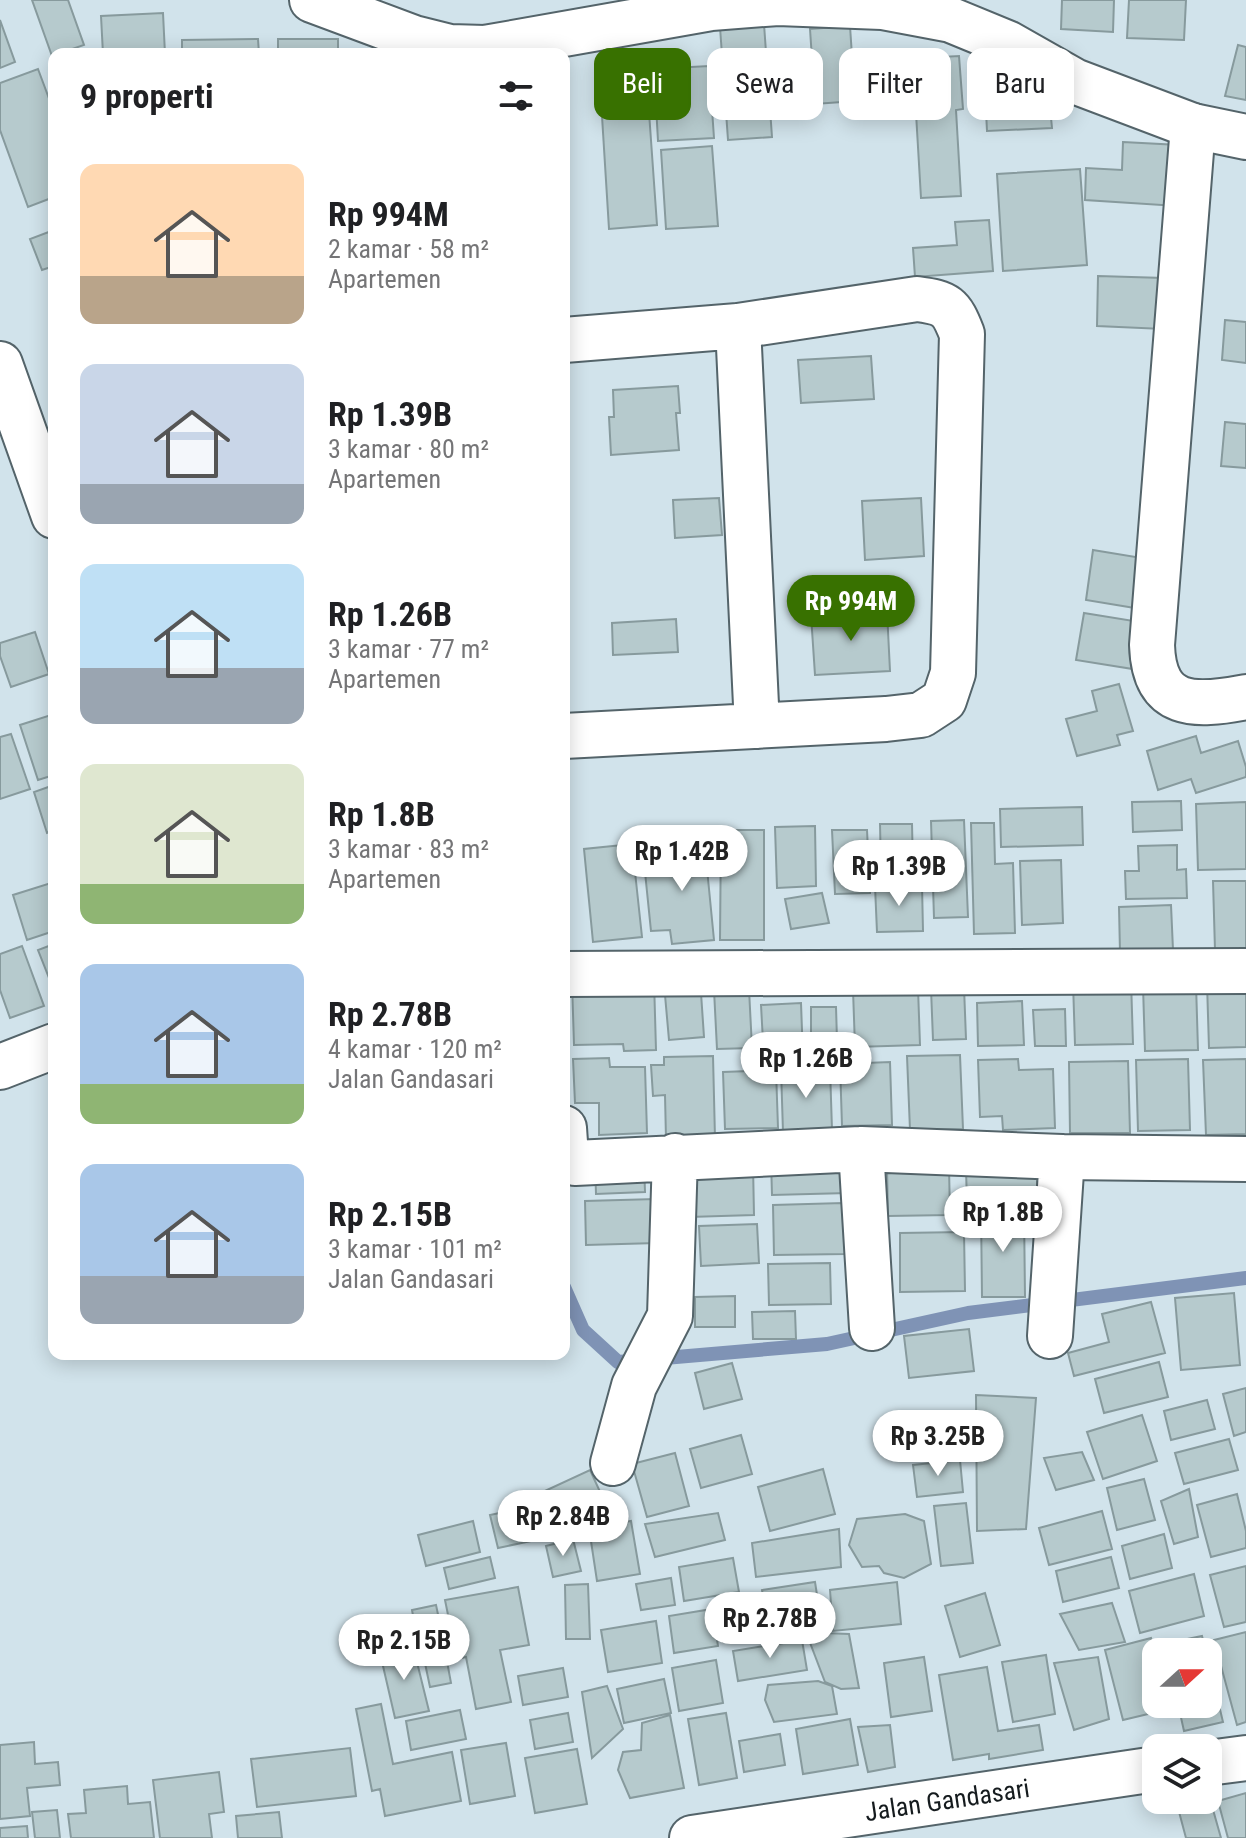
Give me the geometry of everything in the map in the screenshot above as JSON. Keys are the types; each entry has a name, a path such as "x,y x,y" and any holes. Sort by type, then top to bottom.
{"street":[{"path":"312,0 414,38 450,47 485,48 711,8 778,3 882,7 951,20 1007,43 1074,81 1193,126 1246,137"},
{"path":"1193,126 1152,645 1153,666 1165,691 1183,700 1226,701 1246,697"},
{"path":"570,340 738,326 917,299 939,302 953,310 962,334 953,673 944,700 921,715 570,736"},
{"path":"738,326 757,726"},
{"path":"0,364 48,501"},
{"path":"570,974 1246,971"},
{"path":"0,1067 48,1048"},
{"path":"570,1161 861,1149 1062,1157 1246,1159"},
{"path":"861,1149 872,1328"},
{"path":"613,1463 634,1386 670,1316 675,1156"},
{"path":"1052,1313 1062,1157"},
{"path":"1222,1761 1246,1758"},
{"name":"Jalan Gandasari","path":"692,1838 1142,1771"}],"building":[{"path":"32,0 68,0 84,45 49,48"},
{"path":"1062,0 1114,0 1113,32 1061,29"},
{"path":"1129,0 1186,0 1184,40 1127,38"},
{"path":"163,13 165,48 103,48 101,16"},
{"path":"0,20 15,62 0,68"},
{"path":"764,24 766,48 721,48 720,27"},
{"path":"850,26 851,48 839,48 839,102 823,103 823,48 811,48 810,29"},
{"path":"258,39 259,48 182,48 182,40"},
{"path":"278,39 338,39 338,48 278,48"},
{"path":"1238,45 1246,47 1246,100 1225,96"},
{"path":"951,56 959,56 963,109 956,110 961,196 921,198 916,120 951,120"},
{"path":"707,66 707,120 713,120 714,138 658,141 657,120 691,120 691,67"},
{"path":"38,69 48,96 48,199 28,207 0,130 0,83"},
{"path":"602,120 650,120 657,225 609,229"},
{"path":"727,120 771,120 772,137 728,140"},
{"path":"986,120 1051,120 1052,128 987,131"},
{"path":"1123,142 1179,145 1177,206 1085,200 1086,168 1122,170"},
{"path":"712,146 718,226 666,229 661,150"},
{"path":"1080,169 1087,265 1003,271 997,174"},
{"path":"989,220 993,271 915,277 913,248 957,245 955,222"},
{"path":"48,232 48,268 42,270 30,239"},
{"path":"1098,276 1164,278 1163,329 1097,326"},
{"path":"1225,320 1246,322 1246,363 1222,360"},
{"path":"871,356 874,399 801,403 798,360"},
{"path":"678,386 680,413 676,413 679,450 611,455 609,417 614,417 613,390"},
{"path":"1225,422 1246,424 1246,468 1221,466"},
{"path":"719,498 722,535 675,538 673,500"},
{"path":"921,498 924,556 865,560 862,501"},
{"path":"1093,550 1154,560 1147,610 1086,600"},
{"path":"887,611 890,671 815,675 811,615"},
{"path":"1084,613 1146,623 1139,670 1076,660"},
{"path":"676,619 678,652 613,655 612,623"},
{"path":"35,632 48,674 11,687 0,656 0,643"},
{"path":"1119,684 1133,731 1117,735 1120,745 1077,756 1066,719 1097,711 1092,691"},
{"path":"48,716 48,777 38,780 20,725"},
{"path":"11,734 30,789 0,799 0,737"},
{"path":"1196,736 1201,753 1238,741 1246,777 1196,793 1191,779 1158,790 1147,751"},
{"path":"48,787 47,833 34,792"},
{"path":"1181,801 1182,830 1133,832 1132,802"},
{"path":"1246,802 1246,869 1198,870 1196,804"},
{"path":"1082,807 1083,845 1001,847 1000,809"},
{"path":"964,820 968,917 934,918 931,821"},
{"path":"971,823 994,823 995,864 1013,863 1015,933 974,934"},
{"path":"880,824 912,824 913,868 881,869"},
{"path":"815,826 816,886 777,888 775,827"},
{"path":"721,830 764,830 764,940 720,940"},
{"path":"832,830 867,830 870,893 835,894"},
{"path":"704,838 714,940 672,944 670,930 651,931 645,872 665,871 662,842"},
{"path":"632,844 642,937 593,942 584,849"},
{"path":"1177,845 1177,870 1186,869 1187,898 1126,899 1125,871 1139,871 1138,846"},
{"path":"1061,860 1063,923 1022,925 1020,861"},
{"path":"1213,881 1246,881 1246,950 1215,950"},
{"path":"48,884 48,933 27,940 13,895"},
{"path":"922,885 923,931 877,932 875,886"},
{"path":"822,893 829,923 791,929 785,899"},
{"path":"1171,905 1173,950 1120,952 1119,907"},
{"path":"22,946 44,1006 10,1018 0,990 0,954"},
{"path":"48,946 48,975 38,950"},
{"path":"654,980 656,1050 624,1051 623,1044 574,1045 572,982"},
{"path":"1131,980 1133,1044 1075,1045 1073,982"},
{"path":"1246,982 1246,1047 1209,1048 1207,983"},
{"path":"1196,984 1198,1050 1145,1051 1143,986"},
{"path":"964,987 966,1039 933,1040 931,989"},
{"path":"918,988 920,1045 855,1047 853,990"},
{"path":"749,989 752,1048 717,1049 714,990"},
{"path":"701,993 704,1037 669,1040 665,995"},
{"path":"1022,1001 1024,1045 978,1046 977,1003"},
{"path":"801,1003 803,1058 764,1060 761,1005"},
{"path":"811,1007 836,1007 837,1040 811,1040"},
{"path":"1065,1009 1066,1046 1035,1046 1033,1010"},
{"path":"960,1055 963,1129 910,1130 907,1056"},
{"path":"713,1056 715,1138 666,1139 665,1095 653,1096 651,1065 664,1065 664,1057"},
{"path":"609,1058 610,1067 645,1067 647,1133 599,1135 599,1103 575,1103 573,1059"},
{"path":"1018,1059 1019,1070 1053,1069 1055,1128 1003,1130 1002,1116 980,1117 978,1060"},
{"path":"1188,1059 1190,1130 1138,1131 1136,1060"},
{"path":"1246,1059 1246,1134 1206,1135 1203,1060"},
{"path":"1128,1061 1130,1133 1070,1133 1069,1062"},
{"path":"890,1062 892,1125 842,1126 840,1064"},
{"path":"830,1068 832,1130 783,1132 781,1069"},
{"path":"776,1070 778,1128 725,1129 723,1072"},
{"path":"847,1158 848,1193 772,1195 771,1160"},
{"path":"644,1162 645,1192 596,1194 595,1163"},
{"path":"753,1165 754,1215 689,1217 687,1167"},
{"path":"949,1167 950,1215 888,1216 887,1168"},
{"path":"1037,1168 1037,1203 967,1204 966,1169"},
{"path":"656,1199 657,1243 586,1245 585,1201"},
{"path":"843,1203 845,1254 774,1255 773,1205"},
{"path":"981,1211 1024,1211 1025,1297 982,1297"},
{"path":"757,1224 759,1263 701,1266 699,1226"},
{"path":"964,1232 965,1291 900,1292 900,1233"},
{"path":"830,1263 831,1304 769,1305 768,1264"},
{"path":"1234,1293 1240,1365 1181,1370 1175,1298"},
{"path":"735,1296 735,1327 695,1327 695,1297"},
{"path":"1151,1302 1165,1353 1074,1376 1068,1353 1109,1342 1102,1314"},
{"path":"795,1311 796,1339 753,1339 752,1312"},
{"path":"969,1329 974,1371 909,1378 904,1336"},
{"path":"1159,1362 1168,1397 1104,1413 1095,1379"},
{"path":"732,1363 742,1399 704,1409 695,1373"},
{"path":"1246,1388 1246,1432 1234,1436 1223,1394"},
{"path":"976,1395 1036,1398 1026,1529 977,1531"},
{"path":"1207,1400 1215,1429 1171,1440 1164,1411"},
{"path":"1142,1415 1157,1461 1103,1479 1087,1432"},
{"path":"955,1422 959,1452 926,1455 923,1425"},
{"path":"741,1435 752,1474 701,1488 690,1449"},
{"path":"1229,1439 1238,1470 1184,1484 1175,1453"},
{"path":"1082,1452 1094,1480 1056,1490 1044,1458"},
{"path":"675,1453 689,1506 647,1517 632,1464"},
{"path":"960,1460 963,1492 917,1497 913,1465"},
{"path":"823,1469 835,1514 770,1531 758,1487"},
{"path":"590,1470 607,1507 552,1533 534,1496"},
{"path":"1144,1479 1155,1520 1117,1530 1107,1488"},
{"path":"1189,1489 1198,1537 1174,1544 1161,1501"},
{"path":"1237,1494 1246,1531 1246,1548 1211,1557 1197,1505"},
{"path":"966,1503 973,1563 941,1566 934,1506"},
{"path":"523,1508 531,1541 498,1548 490,1515"},
{"path":"1102,1511 1112,1549 1049,1565 1039,1528"},
{"path":"718,1513 725,1540 655,1557 645,1524"},
{"path":"905,1514 924,1521 931,1564 904,1578 884,1573 879,1566 862,1567 849,1545 857,1519"},
{"path":"473,1521 480,1552 426,1566 418,1535"},
{"path":"631,1521 640,1574 597,1581 589,1528"},
{"path":"839,1529 841,1567 756,1577 752,1543"},
{"path":"1164,1534 1172,1568 1130,1579 1122,1546"},
{"path":"573,1539 581,1571 553,1577 546,1546"},
{"path":"490,1557 495,1578 449,1589 444,1568"},
{"path":"1111,1557 1119,1588 1063,1602 1056,1571"},
{"path":"733,1558 739,1592 684,1601 679,1567"},
{"path":"1246,1566 1246,1622 1224,1627 1210,1575"},
{"path":"1194,1574 1204,1616 1140,1633 1129,1591"},
{"path":"671,1578 675,1605 641,1610 636,1584"},
{"path":"815,1582 822,1627 770,1635 762,1590"},
{"path":"897,1582 901,1624 833,1631 830,1590"},
{"path":"588,1584 590,1639 566,1639 565,1585"},
{"path":"518,1587 529,1645 500,1650 511,1702 476,1709 466,1657 457,1659 445,1600"},
{"path":"985,1593 1000,1645 960,1657 945,1606"},
{"path":"745,1599 752,1638 723,1642 717,1604"},
{"path":"1112,1603 1125,1642 1079,1650 1060,1614"},
{"path":"436,1605 443,1638 418,1643 412,1610"},
{"path":"712,1609 718,1646 674,1653 669,1616"},
{"path":"656,1621 662,1663 608,1672 601,1630"},
{"path":"1246,1632 1246,1722 1237,1725 1222,1670 1222,1638"},
{"path":"824,1633 849,1634 859,1688 841,1689 825,1682 809,1640"},
{"path":"802,1640 807,1670 738,1681 733,1651"},
{"path":"1142,1640 1142,1715 1123,1720 1105,1650"},
{"path":"444,1645 451,1683 430,1687 422,1649"},
{"path":"413,1646 429,1711 395,1718 380,1653"},
{"path":"1046,1655 1055,1714 1013,1722 1002,1662"},
{"path":"924,1657 932,1711 891,1717 884,1663"},
{"path":"1098,1657 1109,1719 1074,1730 1054,1663"},
{"path":"716,1660 723,1703 679,1711 672,1668"},
{"path":"987,1667 998,1731 1039,1725 1043,1750 989,1759 989,1754 953,1760 939,1675"},
{"path":"563,1668 568,1697 523,1705 518,1676"},
{"path":"664,1679 671,1713 624,1723 617,1689"},
{"path":"818,1681 832,1686 837,1714 774,1722 765,1700 768,1685"},
{"path":"607,1686 623,1729 592,1758 582,1692"},
{"path":"381,1704 393,1764 452,1752 461,1801 385,1816 380,1789 372,1791 356,1709"},
{"path":"460,1710 466,1739 411,1750 406,1721"},
{"path":"568,1713 573,1742 535,1749 530,1720"},
{"path":"726,1713 737,1778 699,1785 688,1719"},
{"path":"670,1715 684,1788 630,1798 618,1770 623,1752 641,1750 642,1723"},
{"path":"1181,1718 1222,1718 1223,1722 1184,1731"},
{"path":"850,1719 858,1765 803,1774 796,1729"},
{"path":"890,1725 895,1767 868,1772 858,1727"},
{"path":"780,1734 785,1765 744,1772 739,1741"},
{"path":"34,1742 35,1764 58,1762 60,1785 27,1788 30,1816 0,1819 0,1745"},
{"path":"506,1743 515,1796 470,1804 461,1750"},
{"path":"350,1748 356,1796 257,1807 251,1759"},
{"path":"577,1749 587,1804 535,1813 525,1758"},
{"path":"219,1772 224,1812 209,1814 212,1838 160,1838 153,1780"},
{"path":"127,1786 128,1804 150,1802 154,1838 71,1838 68,1814 86,1813 84,1790"},
{"path":"1246,1793 1246,1838 1228,1838 1222,1814 1222,1800"},
{"path":"57,1810 60,1838 35,1838 32,1812"},
{"path":"279,1812 282,1838 238,1838 236,1816"},
{"path":"1180,1814 1214,1814 1221,1838 1186,1838"},
{"path":"27,1826 28,1838 0,1838 0,1828"}],"waterway":[{"path":"570,1301 583,1330 618,1362 827,1344 968,1313 1246,1278"}]}
